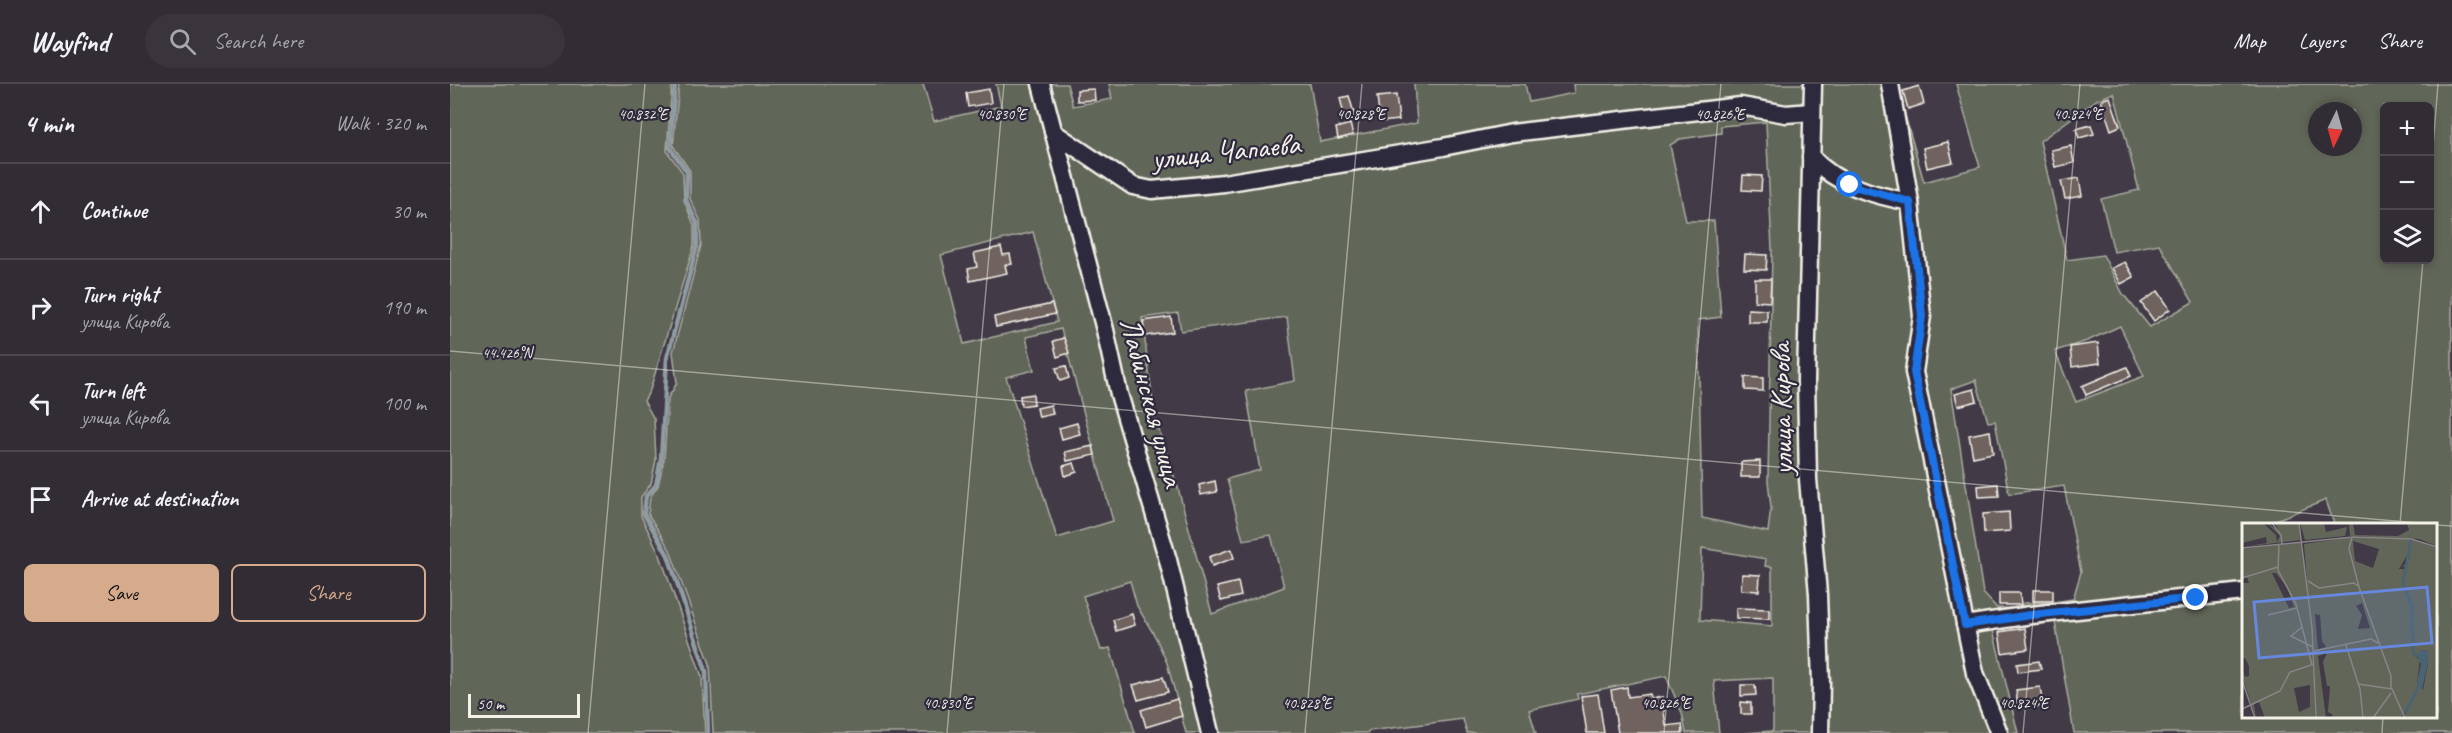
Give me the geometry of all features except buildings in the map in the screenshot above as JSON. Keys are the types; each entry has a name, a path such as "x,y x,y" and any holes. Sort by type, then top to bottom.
{"street":[{"name":"Лабинская улица","path":"1041,84 1105,330 1119,394 1168,560 1210,733"},
{"name":"улица Кирова","path":"1813,84 1806,381 1808,479 1818,594 1820,733"},
{"path":"1890,84 1910,202 1922,316 1914,372 1975,673 1999,733"},
{"name":"улица Чапаева","path":"1053,132 1133,186 1152,190 1224,183 1443,147 1512,133 1741,105 1786,114 1811,112"},
{"path":"1810,157 1826,173 1850,185 1910,202"},
{"path":"1965,625 2031,615 2242,592"}],"green space":[{"path":"450,84 672,84 667,151 683,173 684,200 694,225 694,246 650,390 644,401 654,419 656,460 651,484 641,497 641,516 660,555 702,677 705,733 450,733"},
{"path":"679,84 923,84 934,121 1001,106 996,84 1036,84 1207,733 1186,733 1167,663 1156,638 1137,606 1130,581 1083,596 1101,650 1110,648 1135,733 713,733 710,664 670,550 648,514 650,497 658,486 664,459 668,398 677,383 673,352 701,245 700,220 690,199 690,171 673,146","holes":["1033,232 1057,322 964,344 941,255","1061,329 1113,521 1057,538 1006,377 1034,370 1026,337"]},
{"path":"1045,84 1067,84 1073,106 1112,99 1109,84 1310,84 1320,142 1417,123 1414,84 1525,84 1529,102 1574,93 1573,84 1806,84 1806,98 1796,107 1735,102 1211,182 1133,183 1055,123"},
{"path":"1819,84 1885,84 1920,319 1911,372 1996,733 1826,733 1811,444"},
{"path":"1896,84 1924,182 1980,167 1956,84 2452,84 2452,733 2074,733 2055,622 1993,630 2018,733 2006,733 1979,669 1918,371 1928,317","holes":["2114,93 2139,190 2101,199 2114,252 2159,244 2193,302 2150,327 2123,294 2103,255 2067,260 2040,141 2098,99","2120,326 2144,376 2076,402 2055,351 2087,341","1976,380 1988,422 1995,421 2009,494 2064,486 2081,572 2073,599 2024,603 2019,608 1997,608 1983,593 1951,389"]},
{"path":"1737,111 1806,118 1801,207 1803,469 1815,647 1814,733 1745,733 1773,731 1773,678 1714,681 1719,733 1686,733 1682,713 1666,676 1577,694 1578,699 1529,710 1536,733 1467,733 1463,719 1369,731 1368,733 1215,733 1059,140 1133,189","holes":["1766,122 1772,250 1768,481 1771,507 1768,532 1702,518 1698,320 1721,317 1714,221 1686,221 1670,145 1680,139 1721,133 1721,126","1178,313 1181,331 1287,317 1295,381 1246,391 1260,470 1227,479 1243,540 1271,535 1284,587 1212,614 1178,488 1155,418 1142,318","1702,548 1766,559 1765,566 1772,567 1772,626 1700,620"]}],"waterway":[{"path":"675,84 670,148 687,172 686,200 697,223 697,246 667,358 661,458 656,485 646,496 644,514 668,555 706,671 708,733"}],"route":[{"path":"1850,185 1910,202 1922,316 1914,372 1965,625 2031,615 2196,598"}]}
